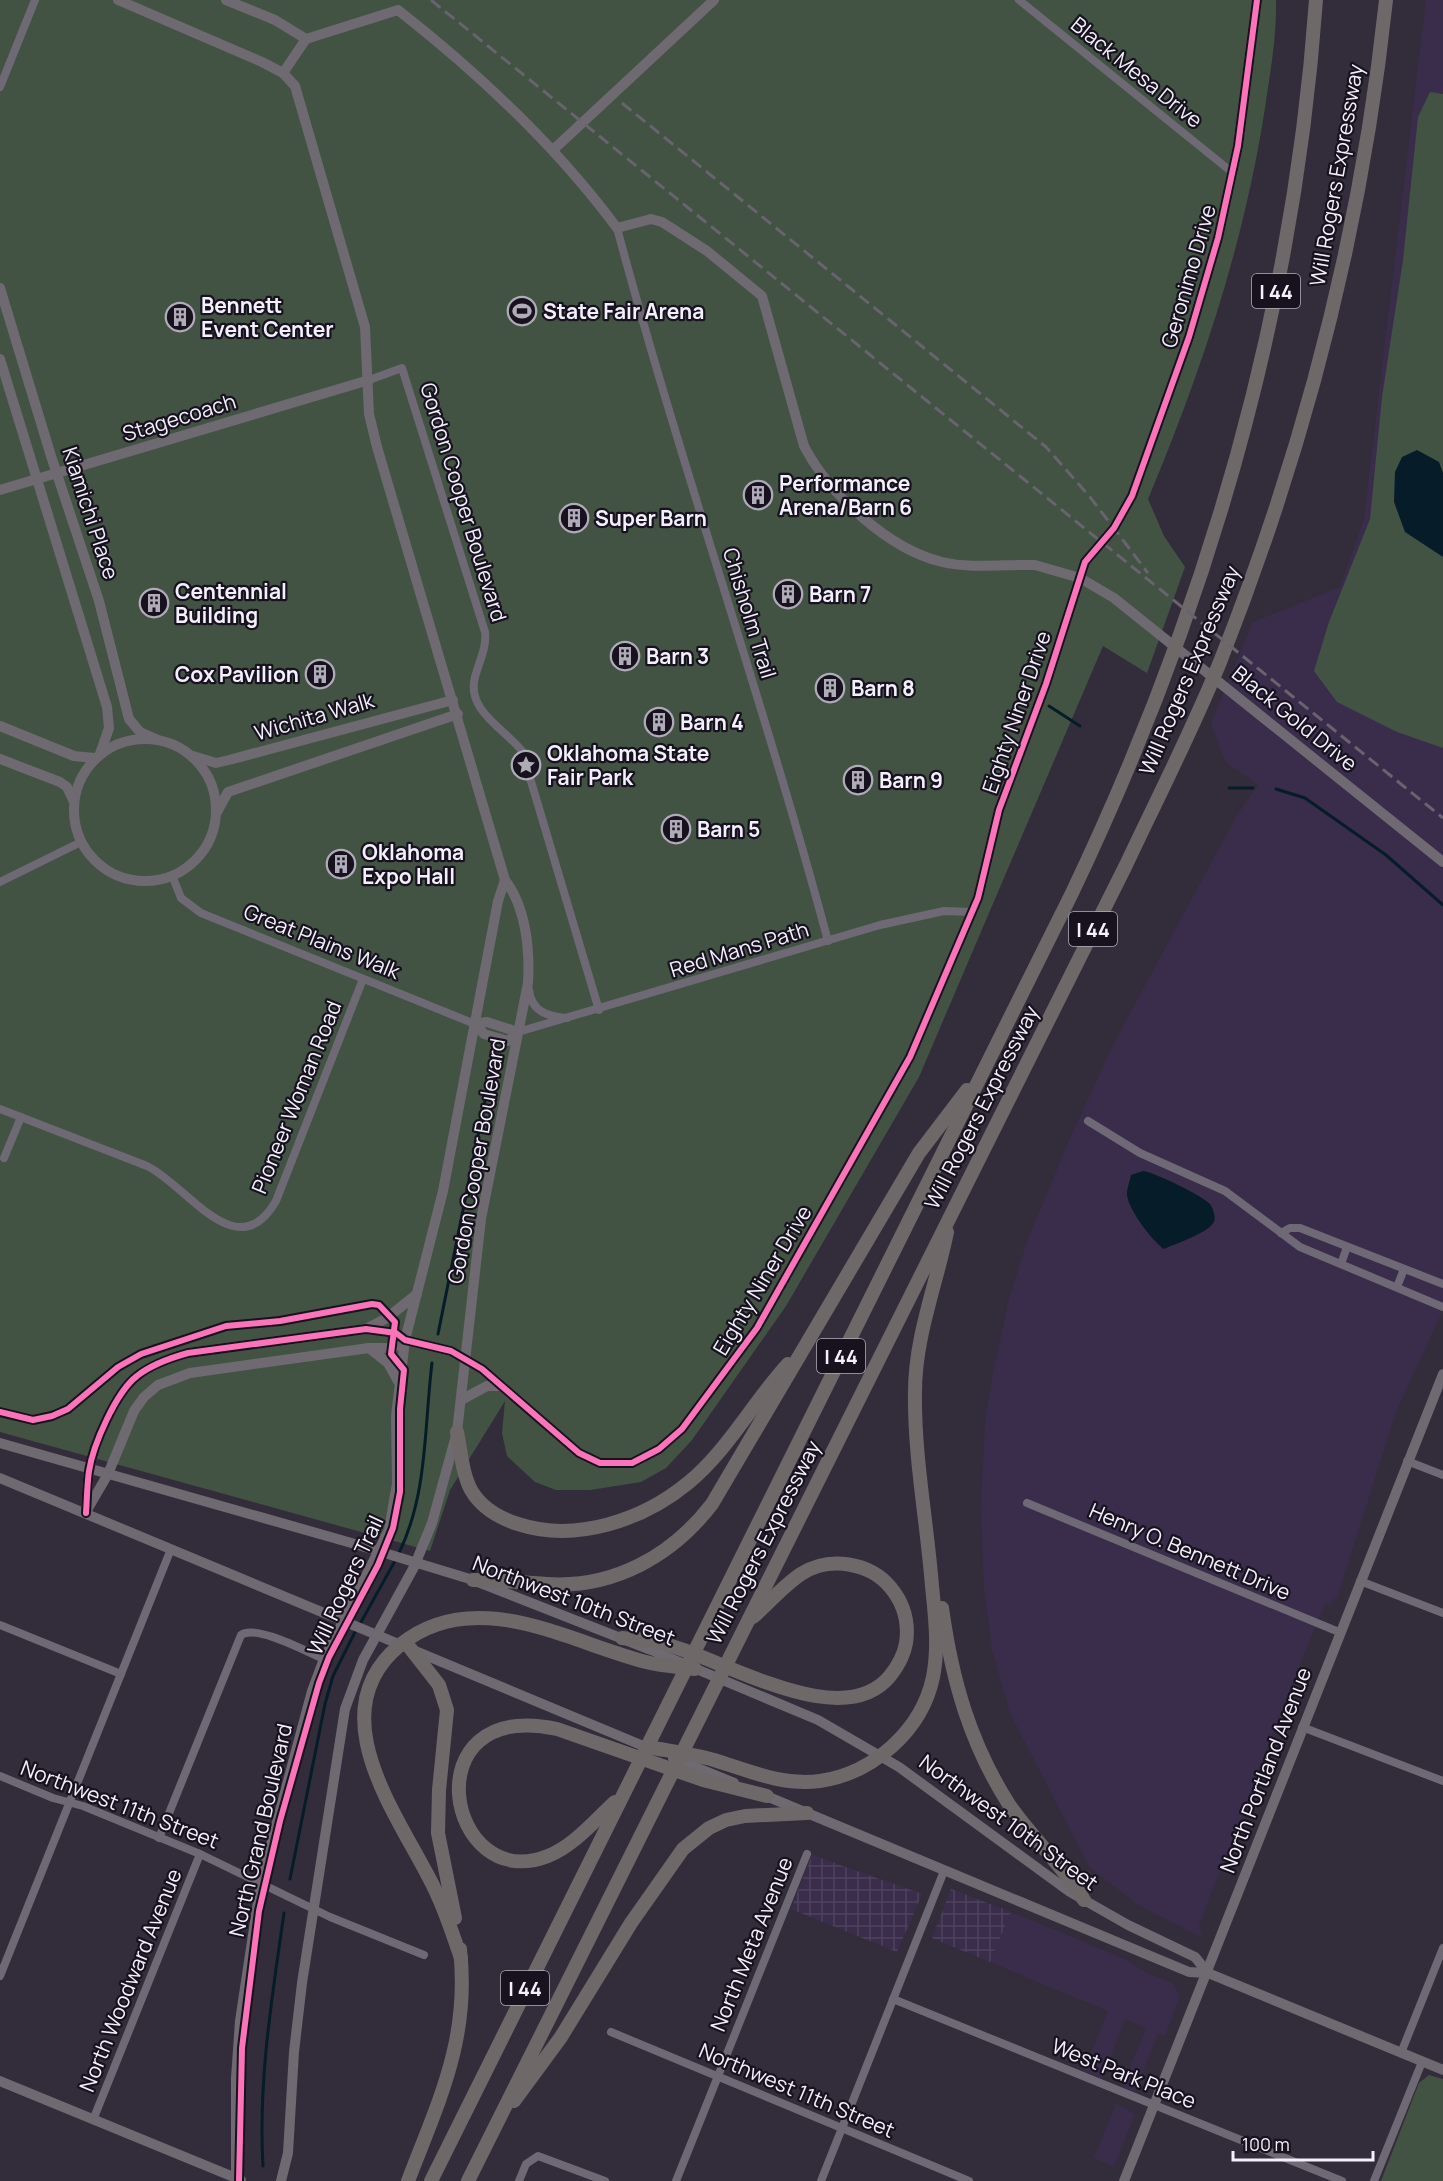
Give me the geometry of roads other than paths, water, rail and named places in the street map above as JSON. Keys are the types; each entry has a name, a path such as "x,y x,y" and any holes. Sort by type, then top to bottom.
{"highway":[{"name":"Will Rogers Expressway","path":"431,2181 1094,847 1161,690 1201,576 1243,436 1279,278 1295,183 1316,0"},
{"name":"Will Rogers Expressway","path":"468,2181 1126,865 1196,718 1240,607 1286,477 1328,326 1362,168 1386,0"},
{"path":"473,1580 517,1580 546,1584 591,1582 631,1569 668,1549 685,1535 712,1504 919,1153 987,1064"},
{"path":"621,1796 567,1845 536,1859 514,1859 491,1851 467,1827 459,1805 458,1780 466,1757 482,1740 503,1728 537,1725 606,1746 707,1770 786,1781 822,1780 840,1776 874,1761 906,1732 918,1716 927,1698 936,1660 926,1514 915,1418 915,1372 919,1343 938,1280 950,1215"},
{"path":"457,1432 469,1484 481,1503 493,1513 526,1527 546,1530 567,1531 616,1522 664,1500 705,1467 728,1443 771,1382 807,1343"},
{"path":"926,1514 953,1677 976,1745 1011,1807 1069,1875 1084,1900"},
{"path":"461,1958 444,1908 382,1789 365,1739 364,1713 370,1687 380,1665 390,1653 425,1628 450,1620 488,1618 651,1651 764,1680 821,1698 837,1700 873,1691 885,1683 900,1661 907,1633 903,1606 890,1586 868,1570 854,1565 826,1564 800,1575 745,1624"},
{"path":"622,1638 695,1669"},
{"path":"408,2181 456,2049 462,2009 461,1958 457,1925 438,1833 439,1790 447,1710 439,1685 425,1658 410,1648"},
{"path":"648,1747 767,1796"},
{"path":"491,2132 561,2037 626,1932 683,1849 701,1833 726,1821 745,1816 807,1813"}],"street":[{"path":"0,87 35,0"},
{"path":"118,0 230,46 283,73 306,39 398,10 430,35 557,151 617,228"},
{"path":"226,0 275,20 306,39"},
{"path":"557,151 714,0"},
{"name":"Black Mesa Drive","path":"1019,0 1233,173"},
{"name":"Geronimo Drive","path":"1100,545 1128,506 1150,450 1199,304 1233,173 1245,111 1257,0"},
{"name":"Gordon Cooper Boulevard","path":"283,73 295,86 345,253 365,327 369,414 377,447 458,714 505,880 513,890 526,935 530,960 528,983 481,1219 457,1432 432,1523 402,1587 363,1660 345,1709 313,1909"},
{"name":"Black Gold Drive","path":"617,228 651,219 662,222 701,246 762,296 772,324 794,418 804,446 825,480 877,528 924,556 942,562 1035,565 1080,578 1106,592 1443,862"},
{"name":"Chisholm Trail","path":"617,228 651,354 798,826 828,941"},
{"name":"Kiamichi Place","path":"0,288 102,612 129,719 140,732 156,739"},
{"name":"Kiamichi Place","path":"0,359 107,706 109,728 98,756"},
{"name":"Gordon Cooper Boulevard","path":"369,380 402,368 485,632 486,641 474,681 476,699 484,715 509,734 522,751 599,1010"},
{"name":"Stagecoach","path":"0,490 58,475 369,380"},
{"name":"Eighty Niner Drive","path":"86,1513 89,1469 119,1396 138,1375 158,1363 188,1353 366,1329 396,1333 405,1340 451,1351 465,1359 502,1386 570,1446 587,1458 600,1463 616,1465 640,1460 659,1449 682,1429 757,1328 910,1057 973,912 989,859 999,810 1035,716 1085,562 1100,545"},
{"name":"Wichita Walk","path":"187,752 198,759 216,763 453,700"},
{"name":"Wichita Walk","path":"216,818 219,806 228,792 458,714"},
{"path":"0,726 74,756 98,756"},
{"path":"0,759 60,782 72,793 74,819 81,842 94,859 117,875 143,881 172,875 189,866 202,852 211,837 216,818 215,796 200,764 187,752 156,739 129,740 98,756 82,776 74,803"},
{"path":"0,882 81,842"},
{"name":"Great Plains Walk","path":"172,875 182,898 201,913 475,1024 487,1022 518,1032"},
{"name":"Gordon Cooper Boulevard","path":"369,1573 389,1530 395,1502 399,1383 405,1340 443,1191 498,901 505,880"},
{"name":"Red Mans Path","path":"518,1032 828,941 944,911 973,912"},
{"name":"Pioneer Woman Road","path":"0,1109 152,1168 167,1177 217,1220 231,1226 251,1227 267,1215 279,1194 363,979"},
{"path":"528,983 530,998 541,1012 553,1017 572,1018"},
{"path":"4,1158 21,1116"},
{"path":"1088,1121 1140,1154 1225,1191 1299,1247 1443,1307"},
{"path":"1281,1233 1290,1228 1300,1228 1443,1284"},
{"path":"1341,1264 1347,1247"},
{"path":"1397,1287 1404,1269"},
{"path":"366,1329 387,1318 417,1294"},
{"name":"Eighty Niner Drive","path":"86,1513 108,1474 134,1411 150,1392 174,1377 369,1348 393,1348 405,1340"},
{"path":"369,1348 388,1363 399,1383"},
{"name":"North Portland Avenue","path":"1124,2181 1208,1972 1339,1632 1443,1374"},
{"path":"461,1401 487,1386 502,1386"},
{"name":"Northwest 10th Street","path":"0,1443 444,1570 622,1638"},
{"path":"1407,1461 1443,1475"},
{"path":"0,1478 410,1648"},
{"name":"Henry O. Bennett Drive","path":"1027,1503 1339,1632"},
{"path":"0,1976 171,1549"},
{"name":"North Grand Boulevard","path":"238,2180 236,2078 240,2022 261,1882 300,1729 324,1659 369,1573"},
{"path":"1360,1581 1443,1613"},
{"path":"0,1624 121,1674"},
{"name":"North Woodward Avenue","path":"159,1838 243,1633 259,1632 324,1659"},
{"path":"425,1658 648,1747"},
{"name":"Northwest 10th Street","path":"695,1669 818,1720 866,1746 899,1767 1038,1871 1128,1925 1195,1957 1208,1972"},
{"path":"1302,1727 1443,1781"},
{"name":"Northwest 11th Street","path":"0,1776 200,1854 313,1909 424,1955"},
{"name":"Northwest 10th Street","path":"767,1796 1189,1972 1208,1972 1443,2070"},
{"name":"North Woodward Avenue","path":"93,2120 200,1854"},
{"name":"North Meta Avenue","path":"676,2181 807,1854"},
{"path":"821,2181 944,1871"},
{"path":"281,2181 288,2153 294,2052 313,1909"},
{"path":"1401,2053 1443,1948"},
{"name":"West Park Place","path":"893,1999 1342,2181"},
{"name":"Northwest 11th Street","path":"611,2032 969,2181"},
{"path":"1374,2181 1422,2062"},
{"path":"0,2081 238,2180"},
{"path":"519,2181 526,2164 536,2156 545,2157 605,2181"}],"water":[{"path":"1417,450 1439,462 1443,473 1443,557 1405,532 1394,502 1395,472 1402,457"},
{"path":"1143,1171 1168,1180 1210,1204 1214,1215 1214,1222 1211,1226 1164,1249 1141,1224 1128,1200 1127,1192 1131,1175"}],"waterway":[{"path":"1049,706 1080,726"},
{"path":"1229,788 1253,788"},
{"path":"1276,789 1305,798 1386,855 1443,905"},
{"path":"438,1334 494,1056"},
{"path":"399,1553 408,1530 420,1484 432,1363"},
{"path":"360,1624 396,1559"},
{"path":"290,1879 325,1704 333,1676 356,1630"},
{"path":"263,2166 264,2071 284,1913"}],"railway":[{"path":"431,0 1443,818"},
{"path":"622,103 1046,447 1090,497 1148,573"}],"place":[{"name":"State Fair Arena","path":"522,311"},
{"name":"Bennett Event Center","path":"180,317"},
{"name":"Performance Arena/Barn 6","path":"758,495"},
{"name":"Super Barn","path":"574,518"},
{"name":"Barn 7","path":"788,594"},
{"name":"Centennial Building","path":"154,603"},
{"name":"Barn 3","path":"625,656"},
{"name":"Cox Pavilion","path":"320,674"},
{"name":"Barn 8","path":"830,688"},
{"name":"Barn 4","path":"659,722"},
{"name":"Oklahoma State Fair Park","path":"526,765"},
{"name":"Barn 9","path":"858,780"},
{"name":"Barn 5","path":"676,829"},
{"name":"Oklahoma Expo Hall","path":"341,864"}]}
